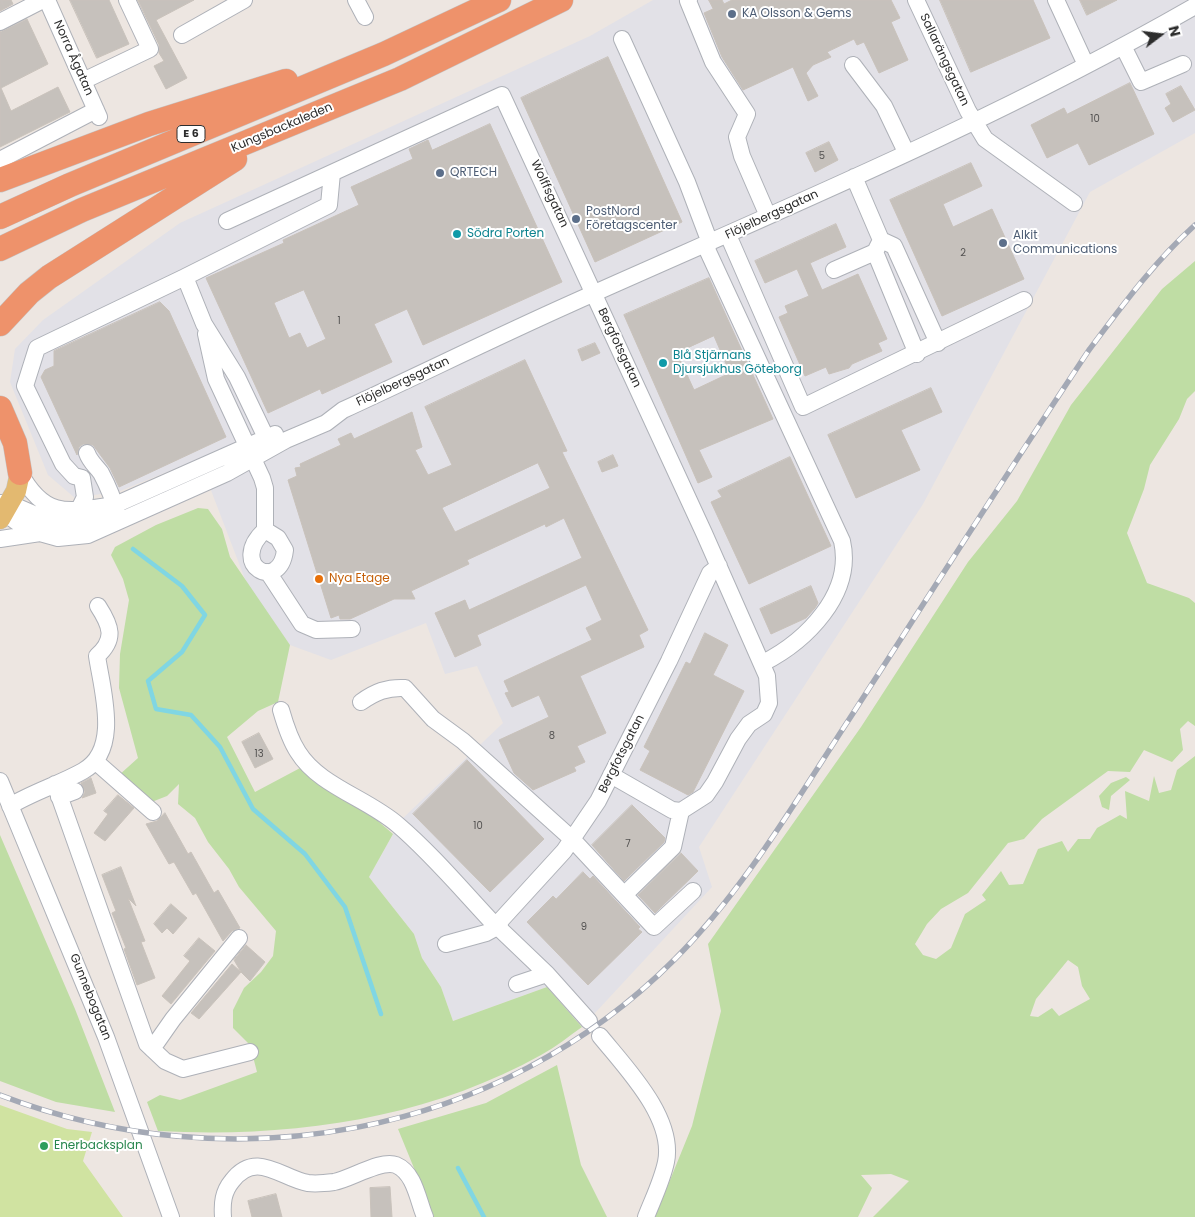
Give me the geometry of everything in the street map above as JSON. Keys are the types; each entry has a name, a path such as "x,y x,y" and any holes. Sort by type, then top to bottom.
{"highway":[{"name":"E 6","path":"0,218 70,185 384,54 500,0"},
{"name":"Kungsbackaleden","path":"0,249 82,210 400,79 562,0"},
{"path":"0,180 150,124 246,92 384,54"},
{"path":"0,324 29,293 49,277 207,178 276,130"},
{"path":"0,408 15,443 20,473"}],"main road":[{"path":"3,510 16,491 20,473"}],"street":[{"path":"0,22 45,0"},
{"name":"Norra Ågatan","path":"0,160 98,113 45,0"},
{"path":"83,82 150,49 127,0"},
{"path":"182,35 244,0"},
{"path":"356,0 365,17"},
{"path":"689,0 714,62 747,114 737,137 742,156 768,216"},
{"name":"Sallarängsgatan","path":"916,0 985,139 1074,203"},
{"path":"1056,0 1086,65"},
{"name":"Flöjelbergsgatan","path":"20,473 36,498 44,504 66,511 78,511 115,505 250,452 308,419 343,410 595,293 854,177 1086,65 1194,9"},
{"path":"622,39 687,182 708,244 842,541 845,556 844,567 831,601 823,614 794,644 763,663"},
{"path":"1123,46 1142,82 1183,64"},
{"path":"853,65 884,106 906,152"},
{"name":"Wolffsgatan","path":"332,173 502,95 595,293"},
{"path":"82,478 74,476 63,464 25,386 37,348 81,334 185,277 329,205 332,173 227,221"},
{"path":"854,177 917,354"},
{"path":"728,235 803,407 917,354 1024,300"},
{"path":"834,270 878,246 894,246 938,342"},
{"path":"185,277 219,361 268,443"},
{"name":"Bergfotsgatan","path":"595,293 763,663 767,676 769,703 764,714 749,724 738,739 706,795 681,811"},
{"path":"219,361 216,379 250,452 264,488 265,530 252,544 251,551 254,565 260,570 268,572 274,571 280,566 285,550 278,538 265,530"},
{"name":"Flöjelbergsgatan","path":"3,510 21,525 40,533 58,538 88,536 227,473 250,452"},
{"path":"78,511 85,497 82,478 88,470 89,457 100,472 115,505 119,523"},
{"name":"Flöjelbergsgatan","path":"3,510 57,524 74,526 88,523 115,505"},
{"name":"Flöjelbergsgatan","path":"0,539 40,533"},
{"name":"Bergfotsgatan","path":"499,926 501,920 535,885 572,839 598,801 673,653 710,573 719,566"},
{"path":"268,572 302,624 316,630 352,629"},
{"path":"10,806 57,790 95,761 104,747 105,720 97,656 106,648 110,638 108,620 98,606"},
{"path":"361,702 375,693 391,687 405,688 434,719 463,741 572,839 654,927 693,891"},
{"path":"281,710 298,752 312,769 334,785 377,808 400,826 493,923 499,926 548,974 589,1021"},
{"path":"95,761 153,812"},
{"path":"611,775 663,806 681,811 673,846 624,895"},
{"name":"Gunnebogatan","path":"0,781 106,1037 171,1217"},
{"path":"57,790 75,791"},
{"path":"57,790 147,1044 165,1061 183,1069 250,1052"},
{"path":"446,944 486,933 499,926"},
{"path":"152,1049 173,1019 239,938"},
{"path":"517,984 548,974"},
{"path":"600,1036 643,1090 665,1134 666,1161 646,1217"},
{"path":"223,1217 222,1206 227,1187 242,1171 256,1166 267,1167 307,1183 334,1182 384,1164 396,1165 414,1184 425,1217"}],"shaded area":[{"path":"653,0 1195,0 1195,133 1090,192 923,504 699,847 712,887 582,1027 547,987 453,1021 441,987 422,958 414,934 369,877 401,820 503,723 477,666 445,674 426,623 331,660 290,645 248,587 199,459 120,491 75,498 48,475 10,382 15,349 43,320 180,223 590,36"}],"green space":[{"path":"1195,261 1195,391 1187,399 1179,419 1150,465 1144,489 1127,533 1147,583 1189,598 1195,603 1195,726 1188,721 1180,729 1183,750 1172,762 1144,750 1130,772 1108,771 1042,819 1024,839 1008,843 968,893 941,909 927,924 915,944 923,955 936,959 951,948 965,914 986,900 982,895 1001,871 1009,885 1023,884 1038,849 1062,841 1068,852 1078,839 1090,839 1097,828 1120,815 1127,819 1125,791 1149,801 1154,776 1159,793 1171,790 1177,770 1195,756 1195,1217 873,1217 909,1181 891,1174 861,1175 872,1188 858,1217 655,1217 692,1126 721,1011 708,944 861,727 968,562 1017,501 1071,405 1162,289","holes":["1068,960 1078,967 1082,986 1090,999 1059,1016 1052,1008 1038,1017 1030,1016 1036,999"]},
{"path":"198,508 208,509 222,529 230,557 290,645 278,702 258,711 227,737 255,792 302,767 364,809 393,834 369,877 414,934 422,958 441,987 453,1021 547,987 582,1027 552,1049 496,1077 450,1095 403,1109 355,1120 257,1131 158,1131 147,1102 160,1095 180,1100 257,1072 250,1045 233,1028 233,1010 244,988 261,972 273,956 276,931 239,887 229,869 208,842 195,818 178,804 179,784 167,796 149,803 118,776 138,758 119,688 120,654 129,600 123,579 111,555 115,547 156,525"},
{"path":"1126,777 1130,780 1111,796 1109,810 1102,807 1099,796 1111,783"},
{"path":"0,835 75,1009 115,1112 56,1102 0,1081"},
{"path":"557,1065 581,1165 607,1217 434,1217 398,1129 486,1103"},
{"name":"Enerbacksplan","path":"0,1105 67,1129 92,1132 83,1161 123,1217 0,1217"}],"building":[{"path":"0,0 11,0 13,4 0,11"},
{"path":"70,0 109,0 129,44 97,58"},
{"path":"138,0 194,0 156,20 187,78 166,89 154,66 164,61 159,53 159,45"},
{"path":"709,0 722,0 724,4 732,0 891,0 900,18 891,22 908,60 879,73 864,42 857,45 854,39 827,52 831,57 813,65 806,73 818,96 808,101 793,67 743,90 722,57 704,13 713,9"},
{"path":"940,0 1033,0 1050,38 971,72"},
{"path":"1080,0 1117,0 1087,15"},
{"path":"27,19 48,64 1,88 11,111 58,87 70,112 0,147 0,32"},
{"path":"608,57 682,222 595,262 521,98"},
{"path":"1130,83 1154,134 1089,165 1078,143 1047,158 1031,125 1064,108 1067,114"},
{"path":"1181,86 1195,110 1173,122 1165,108 1171,104 1166,94"},
{"path":"490,124 562,282 423,345 407,309 374,324 392,362 322,394 320,389 268,413 206,278 284,243 283,240 359,205 351,187 413,159 409,149 428,140 432,150","holes":["304,290 326,339 307,348 300,333 289,338 274,303"]},
{"path":"829,142 838,160 815,172 806,153"},
{"path":"971,163 982,186 943,204 953,227 992,209 1024,279 942,316 890,200"},
{"path":"836,224 846,247 810,263 822,290 858,274 887,339 878,343 882,351 852,364 849,368 829,374 826,367 805,376 779,317 788,313 785,306 809,296 797,269 765,283 755,261"},
{"name":"Blå Stjärnans Djursjukhus Göteborg","path":"709,278 773,419 699,450 712,477 698,483 624,315","holes":["714,336 730,373 694,390 677,353"]},
{"path":"160,302 169,311 226,437 119,487 110,468 93,445 83,444 79,447 77,455 41,377 45,370 54,366 54,351"},
{"path":"595,343 600,353 582,361 578,350"},
{"path":"525,360 567,451 562,452 648,630 639,635 644,647 580,676 606,733 577,746 585,762 574,767 576,771 533,790 514,773 499,740 549,717 539,695 512,707 505,693 509,692 504,681 592,640 586,628 602,620 586,585 477,635 481,645 455,657 435,613 465,600 469,610 582,558 564,518 546,527 545,524 467,560 469,564 411,591 415,599 394,599 350,619 340,619 339,615 331,618 288,480 297,476 295,468 301,467 300,464 341,445 338,439 351,433 354,439 412,412 422,447 415,450 428,475 452,465 425,407","holes":["538,463 550,488 455,532 442,508"]},
{"path":"931,388 942,412 901,430 920,470 856,498 828,435"},
{"path":"613,455 618,466 602,472 598,462"},
{"path":"790,457 831,546 749,584 711,502 722,497 718,491"},
{"path":"811,586 818,603 815,608 806,618 771,634 760,609"},
{"path":"705,633 728,645 713,675 744,691 693,792 688,795 640,770 650,751 644,747 686,662 690,664"},
{"path":"259,733 273,759 255,768 242,742"},
{"path":"467,760 544,839 490,892 413,814"},
{"path":"91,778 96,793 82,798 85,792 81,783"},
{"path":"118,795 134,808 105,841 94,833 108,814 104,811"},
{"path":"632,805 665,838 664,842 624,881 592,845"},
{"path":"165,813 188,854 191,852 214,893 218,890 240,928 232,931 223,941 196,893 193,895 174,862 169,864 146,824 157,821"},
{"path":"681,853 698,871 655,913 638,895"},
{"path":"121,867 136,906 128,898 145,941 141,942 155,978 137,985 124,949 126,948 112,913 116,911 102,875"},
{"path":"583,872 590,879 593,876 640,927 638,929 642,932 588,985 527,922 553,896 556,899"},
{"path":"171,904 187,918 173,934 167,928 162,933 154,924"},
{"path":"199,938 215,951 171,1004 162,996 190,961 184,956"},
{"path":"246,945 265,962 250,981 241,972 234,960"},
{"path":"232,964 241,972 199,1019 191,1013"},
{"path":"390,1187 392,1217 371,1217 370,1188"},
{"path":"276,1194 282,1217 252,1217 248,1201"}],"waterway":[{"path":"133,549 182,586 205,615 182,652 148,681 156,709 191,715 220,747 253,809 305,854 345,907 381,1014"},
{"path":"458,1168 484,1217"}],"railway":[{"path":"0,1095 88,1122 178,1136 269,1138 358,1127 445,1104 527,1068 605,1020 675,959 724,904 746,875 788,814 1089,350 1152,269 1195,225"}],"place":[{"name":"KA Olsson & Gems","path":"732,14"},
{"name":"QRTECH","path":"440,173"},
{"name":"PostNord Företagscenter","path":"576,219"},
{"name":"Södra Porten","path":"457,234"},
{"name":"Alkit Communications","path":"1003,243"},
{"name":"Blå Stjärnans Djursjukhus Göteborg","path":"663,363"},
{"name":"Nya Etage","path":"319,579"},
{"name":"Enerbacksplan","path":"44,1146"}]}
